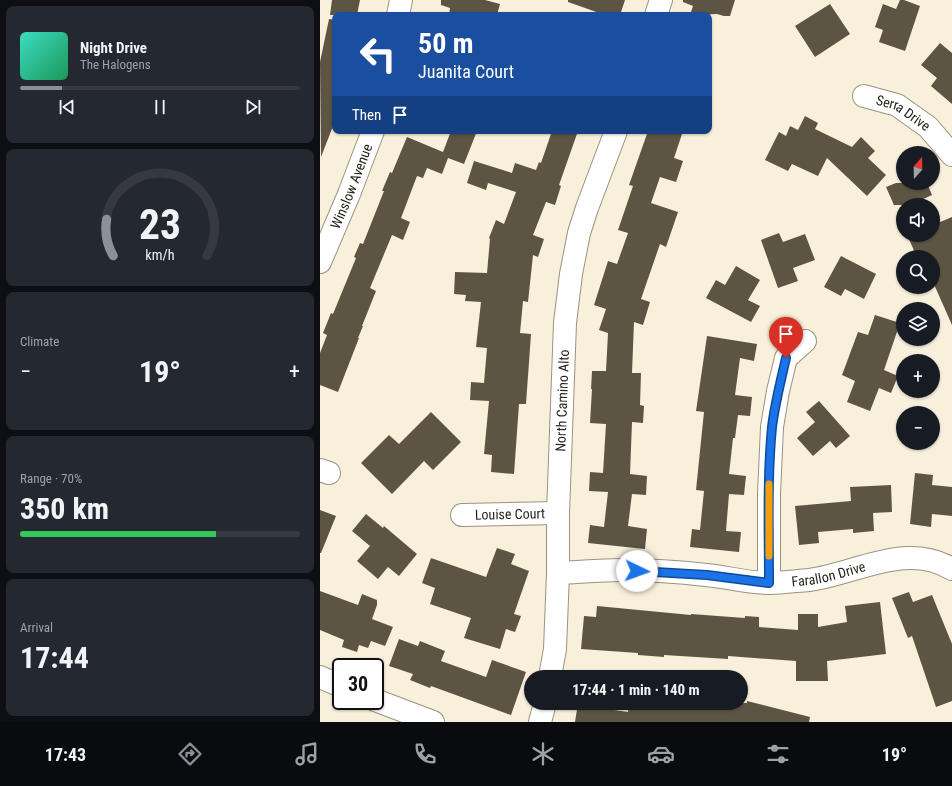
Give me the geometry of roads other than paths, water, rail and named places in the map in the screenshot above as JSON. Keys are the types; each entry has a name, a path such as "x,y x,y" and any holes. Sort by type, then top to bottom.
{"street":[{"path":"399,12 401,0"},
{"path":"657,12 661,0"},
{"name":"Serra Drive","path":"864,96 897,105 928,127 952,155"},
{"name":"Winslow Avenue","path":"320,262 349,194 372,134"},
{"name":"North Camino Alto","path":"551,670 555,649 565,323 571,274 579,234 587,208 615,134"},
{"path":"769,583 768,494 772,427 778,391 786,358 805,341"},
{"name":"Louise Court","path":"462,515 558,513"},
{"name":"Farallon Drive","path":"558,573 623,570 707,575 769,583 810,580 846,572 876,562 904,557 925,559 945,565 952,569"},
{"path":"320,677 332,682"},
{"path":"384,703 433,722"},
{"path":"540,722 543,710"}]}
